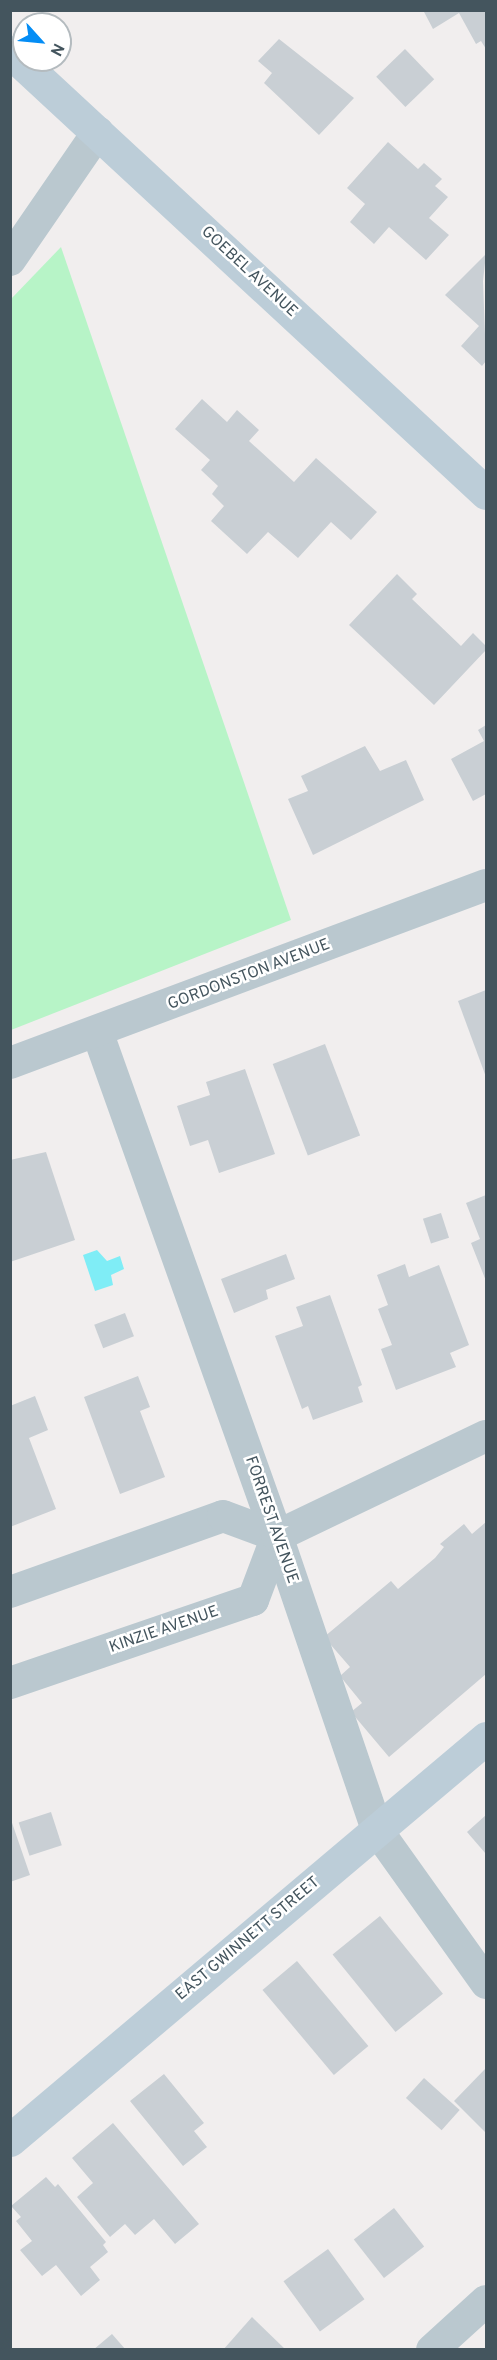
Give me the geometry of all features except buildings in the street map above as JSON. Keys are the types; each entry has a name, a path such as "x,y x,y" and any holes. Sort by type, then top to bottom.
{"street":[{"name":"GOEBEL AVENUE","path":"10,51 486,493"},
{"path":"10,260 99,132"},
{"name":"GORDONSTON AVENUE","path":"10,1063 98,1034 486,885"},
{"name":"FORREST AVENUE","path":"98,1034 277,1536 377,1830 486,1983"},
{"path":"10,1592 223,1516 277,1536 486,1436"},
{"name":"KINZIE AVENUE","path":"10,1683 253,1600 277,1536"},
{"name":"EAST GWINNETT STREET","path":"10,2140 486,1738"},
{"path":"432,2349 483,2311"}],"green space":[{"path":"61,247 291,920 11,1030 11,299"}],"water":[{"path":"97,1250 107,1261 120,1256 124,1269 111,1275 113,1285 95,1291 83,1255"}]}
